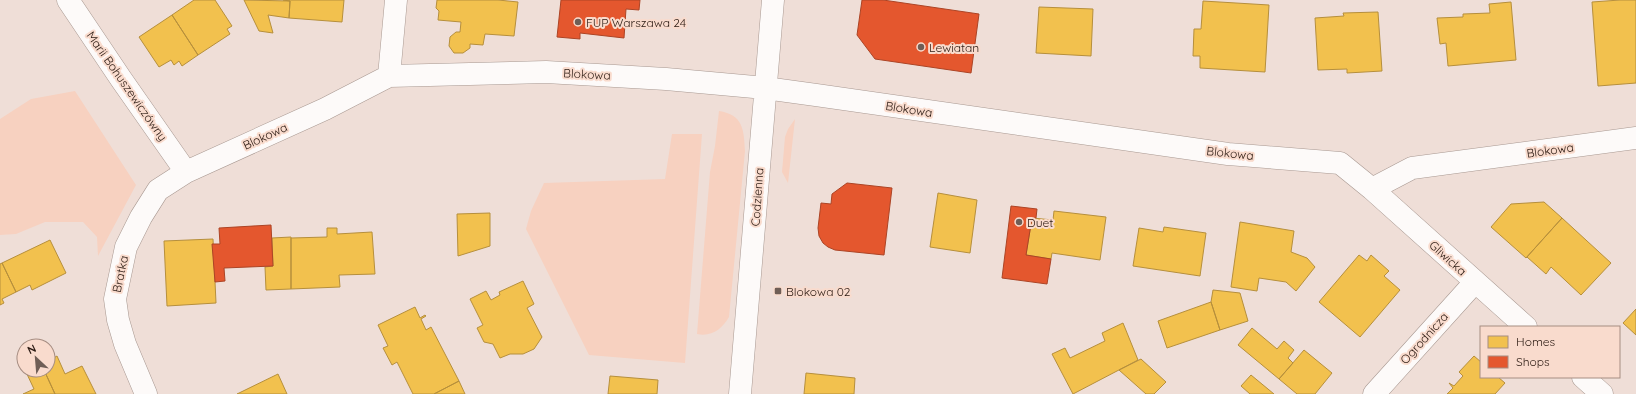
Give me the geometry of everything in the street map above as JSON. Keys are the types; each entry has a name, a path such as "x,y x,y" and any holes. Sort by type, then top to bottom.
{"street":[{"name":"Marii Bohuszewiczówny","path":"68,0 186,172"},
{"path":"389,76 396,0"},
{"name":"Codzienna","path":"740,394 773,0"},
{"name":"Blokowa","path":"186,172 325,109 389,76 546,72 666,79 765,88 1228,154 1340,164 1372,189 1412,168 1636,138"},
{"name":"Bratka","path":"146,394 125,344 118,320 115,299 126,247 141,217 158,190 186,172"},
{"name":"Gliwicka","path":"1372,189 1525,326"},
{"name":"Ogrodnicza","path":"1374,394 1474,282"},
{"path":"1584,378 1602,394"}],"shaded area":[{"path":"75,91 136,185 98,256 97,237 83,222 45,222 16,234 0,235 0,119 31,99"},
{"path":"719,111 733,116 741,124 744,136 745,151 729,317 716,331 702,335 697,334 710,172"},
{"path":"795,119 788,183 782,172 785,137 788,129"},
{"path":"672,134 702,134 685,363 589,355 526,229 531,211 544,183 665,179"}],"building: Homes":[{"path":"194,0 215,0 232,26 227,29 230,34 198,55 172,15"},
{"path":"244,0 290,1 289,18 268,15 273,33 259,31"},
{"path":"283,0 344,0 342,22 289,18 290,1"},
{"path":"437,0 498,0 518,2 514,36 485,34 483,45 470,44 470,48 463,53 454,53 449,46 450,37 456,32 460,32 461,22 438,20 439,11 436,8"},
{"path":"1636,0 1636,83 1598,86 1592,2"},
{"path":"1203,1 1269,5 1265,72 1200,68 1200,56 1193,56 1194,29 1201,29"},
{"path":"1511,2 1516,60 1448,66 1446,43 1440,44 1437,18 1463,17 1463,14 1490,13 1489,4"},
{"path":"1039,7 1093,9 1091,56 1036,53"},
{"path":"1378,12 1382,71 1347,73 1347,69 1318,70 1315,18 1344,16 1343,13"},
{"path":"172,15 198,55 182,66 179,61 174,65 171,60 159,67 139,37"},
{"path":"938,193 977,200 970,253 930,247"},
{"path":"1544,202 1562,218 1526,258 1491,227 1511,204"},
{"path":"1054,211 1106,217 1100,260 1052,253 1051,259 1026,255 1032,218 1053,220"},
{"path":"490,213 490,246 458,256 457,214"},
{"path":"1562,218 1611,263 1581,295 1551,267 1546,274 1527,257 1526,258"},
{"path":"1240,222 1294,231 1291,252 1307,258 1315,267 1296,291 1286,282 1259,278 1257,291 1231,287"},
{"path":"1164,227 1206,233 1200,276 1133,266 1139,228 1163,232"},
{"path":"327,228 337,228 337,234 372,232 375,274 339,275 340,287 291,289 291,238 327,237"},
{"path":"291,237 291,289 266,290 265,267 273,266 272,238"},
{"path":"213,239 216,303 167,306 164,241"},
{"path":"50,240 66,273 32,290 30,285 16,292 2,263"},
{"path":"1359,255 1367,261 1371,255 1389,271 1384,276 1400,290 1360,337 1319,302"},
{"path":"2,263 16,292 2,299 4,303 0,305 0,264"},
{"path":"523,281 534,304 527,308 542,337 534,349 523,354 510,354 500,358 493,344 484,342 477,328 483,325 470,299 486,291 491,300 500,295 499,292"},
{"path":"1213,290 1240,293 1248,321 1220,330 1211,302"},
{"path":"1211,302 1220,330 1167,348 1158,321"},
{"path":"415,307 420,318 425,315 426,316 421,319 426,330 431,327 459,381 434,394 413,394 397,362 392,365 383,348 388,346 378,325"},
{"path":"1636,309 1636,335 1623,323"},
{"path":"1123,323 1138,360 1073,394 1052,354 1065,348 1070,358 1105,341 1102,333"},
{"path":"1252,328 1277,349 1284,341 1294,350 1288,358 1293,363 1279,379 1238,345"},
{"path":"1304,350 1332,373 1315,394 1297,394 1279,379"},
{"path":"1474,356 1480,361 1480,378 1499,378 1505,383 1495,394 1447,394 1453,388 1449,383 1454,386 1463,376 1459,372"},
{"path":"56,357 65,374 82,366 96,394 55,394 48,378 56,378"},
{"path":"1141,359 1166,382 1154,394 1146,394 1119,370"},
{"path":"806,373 855,378 854,394 804,394"},
{"path":"278,374 287,394 237,394"},
{"path":"1251,375 1274,394 1250,394 1241,386"},
{"path":"610,376 658,380 657,394 608,394"},
{"path":"29,378 48,378 55,394 23,394 34,389"},
{"path":"459,381 465,394 434,394"}],"building: Shops":[{"path":"561,0 640,0 639,10 626,9 624,38 580,33 580,39 557,37"},
{"path":"862,0 883,0 979,14 971,73 875,59 857,35"},
{"path":"847,183 892,188 884,255 835,250 823,243 819,236 818,228 821,203 831,204 832,194"},
{"path":"1011,206 1037,209 1036,218 1032,218 1026,255 1051,259 1047,284 1002,278"},
{"path":"271,225 273,266 224,268 225,281 215,282 212,244 220,244 219,228"}],"place":[{"name":"FUP Warszawa 24","path":"578,22"},
{"name":"Lewiatan","path":"921,47"},
{"name":"Duet","path":"1019,222"},
{"name":"Blokowa 02","path":"778,291"}]}
